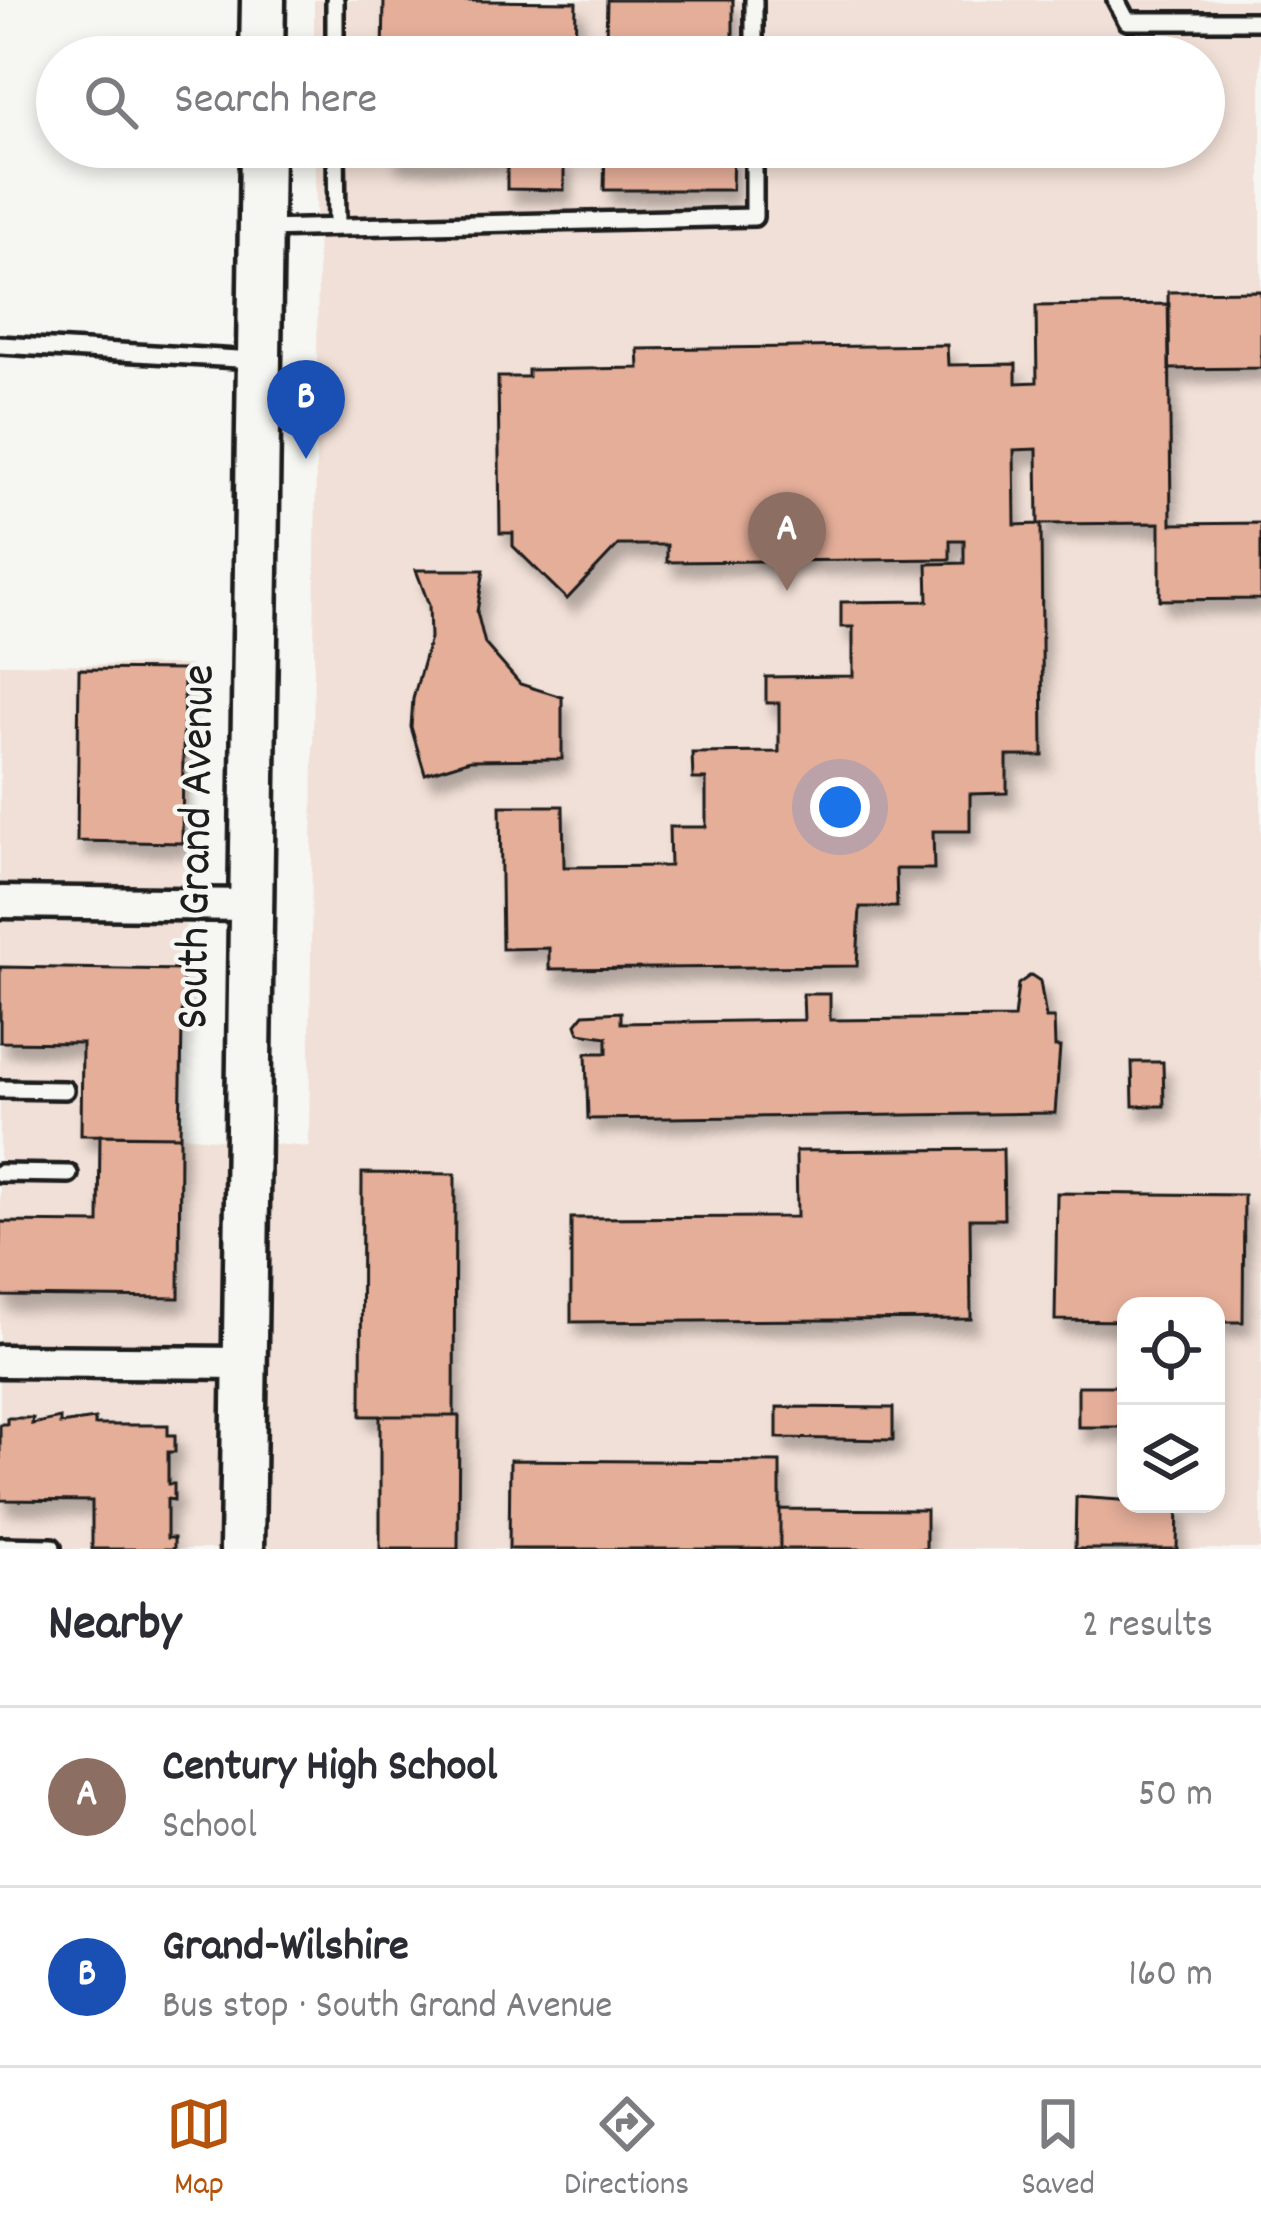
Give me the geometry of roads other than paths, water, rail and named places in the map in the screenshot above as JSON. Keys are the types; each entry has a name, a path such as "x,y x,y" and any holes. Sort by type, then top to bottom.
{"main road":[{"path":"262,36 263,0"},
{"name":"South Grand Avenue","path":"242,1549 262,168"}],"street":[{"path":"0,902 250,904"},
{"path":"0,1361 244,1363"}],"lane":[{"path":"335,0 335,36"},
{"path":"754,0 754,36"},
{"path":"1116,0 1127,21 1261,21"},
{"path":"336,168 337,227"},
{"path":"261,229 754,217 754,168"},
{"path":"0,345 257,360"},
{"path":"0,1089 65,1090"},
{"path":"0,1173 69,1174"},
{"path":"0,1546 52,1547"}],"place":[{"name":"Grand-Wilshire","path":"306,459"},
{"name":"Century High School","path":"787,591"}]}
